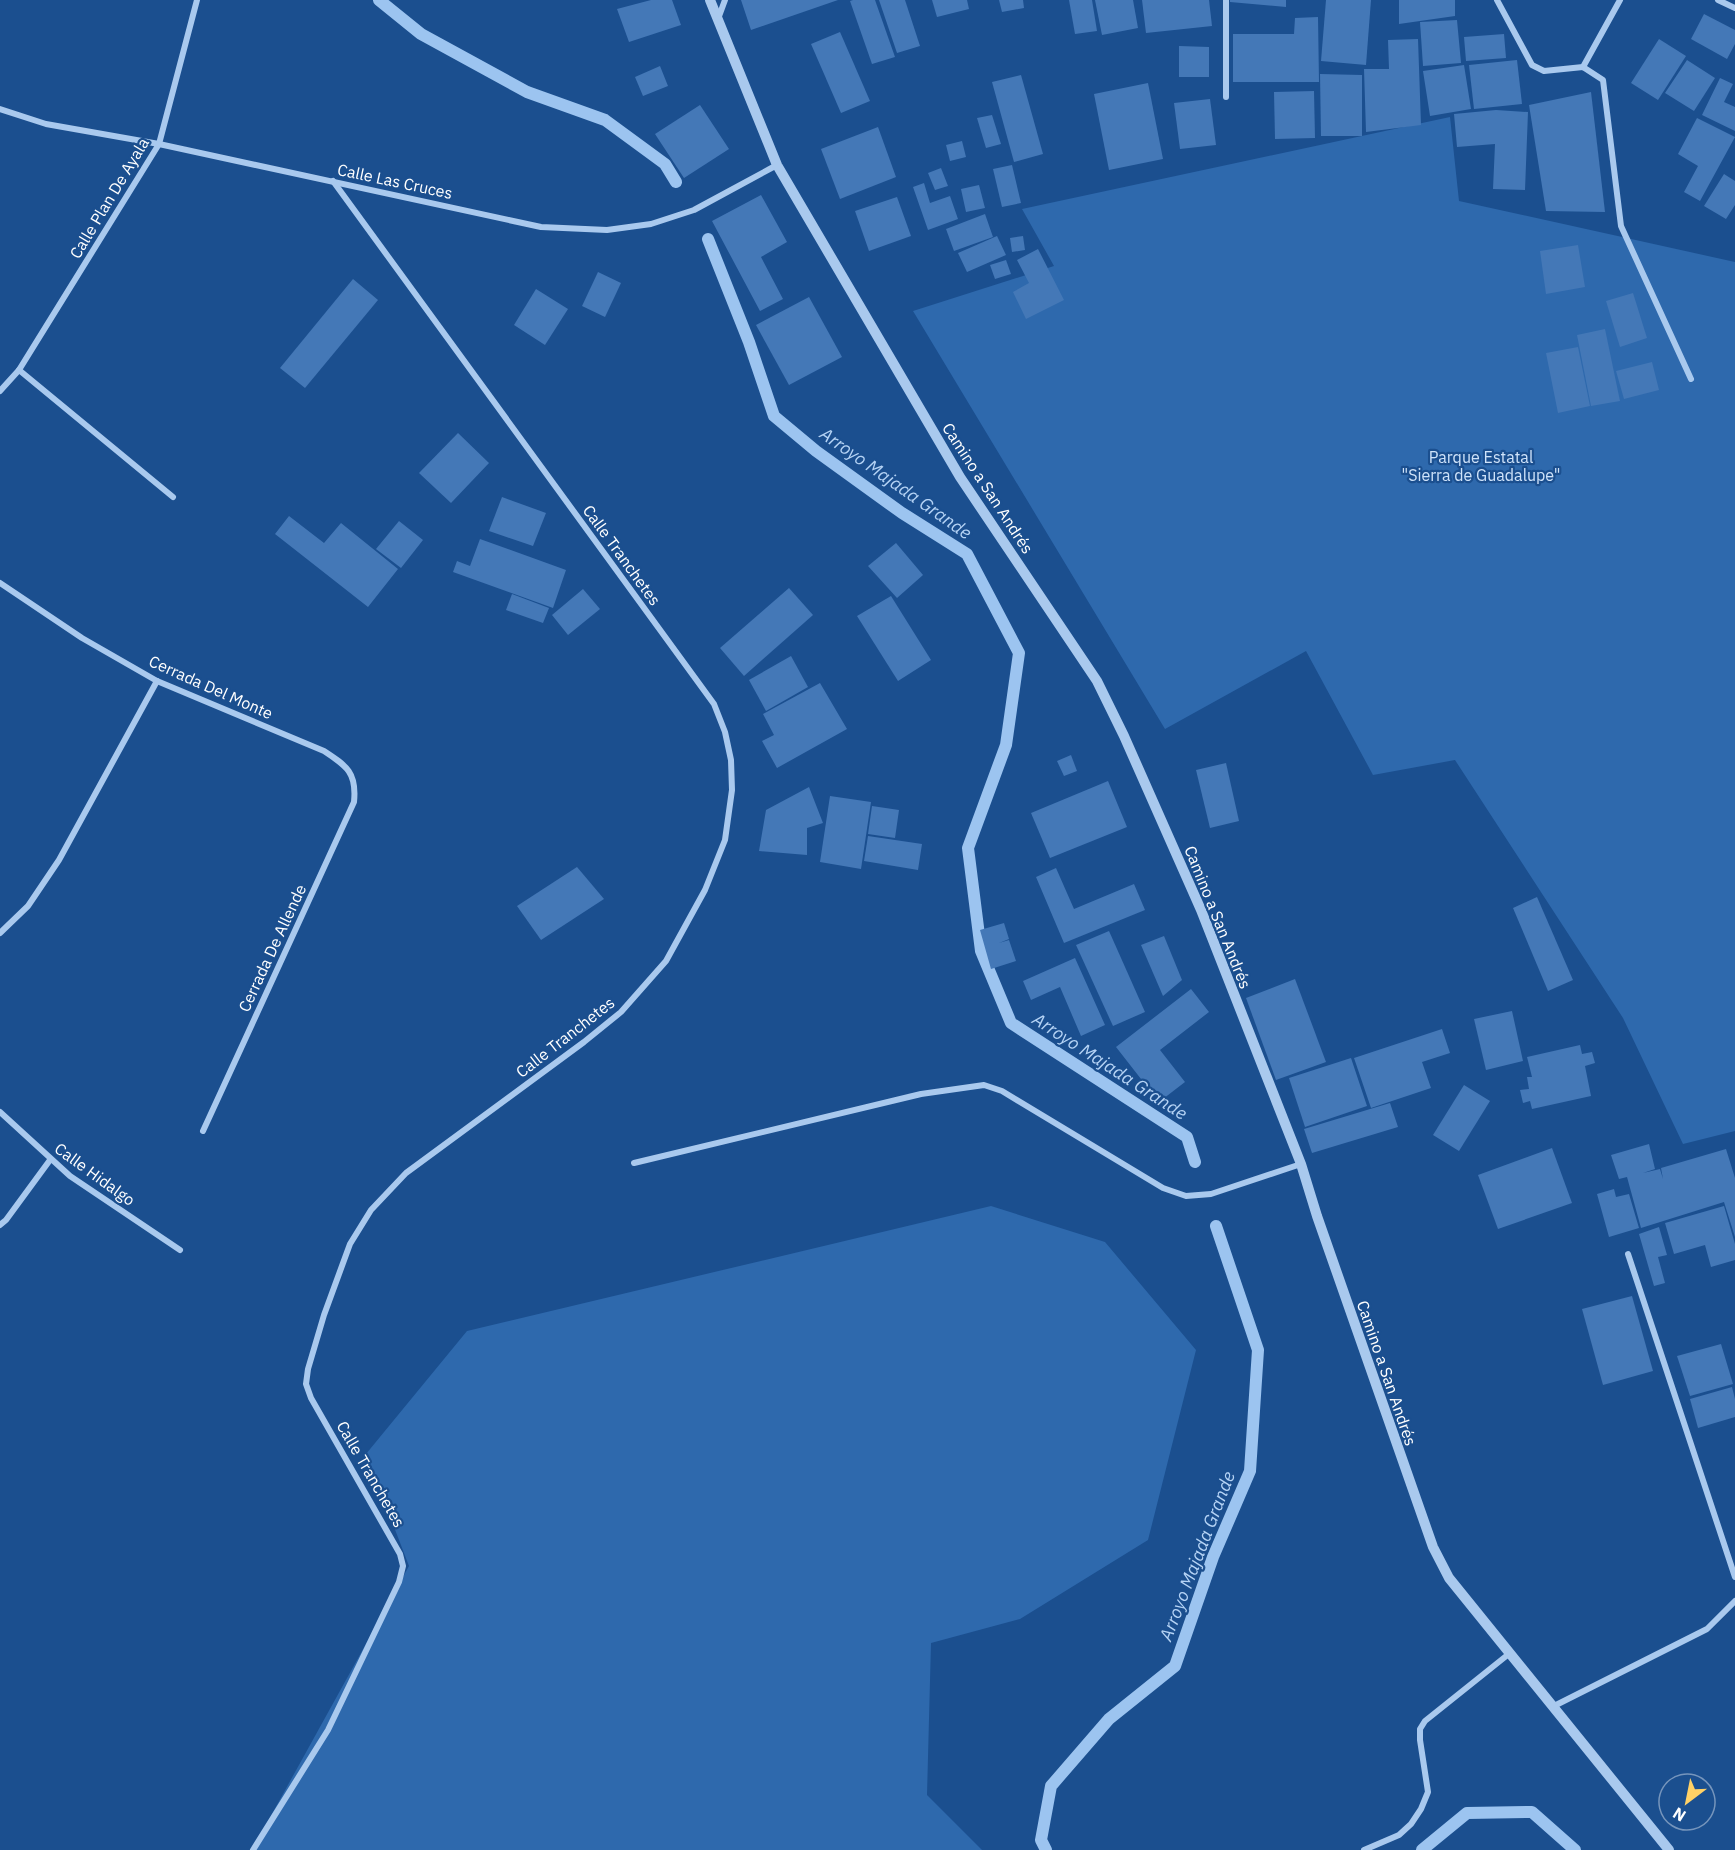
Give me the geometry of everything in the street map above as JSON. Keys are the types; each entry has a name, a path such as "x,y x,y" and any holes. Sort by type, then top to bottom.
{"street":[{"name":"Calle Plan De Ayala","path":"0,391 18,370 159,144 197,0"},
{"name":"Camino a San Andrés","path":"710,0 777,165 960,477 1097,681 1124,736 1201,910 1301,1164 1317,1216 1433,1547 1449,1578 1554,1706 1665,1848"},
{"path":"718,19 725,0"},
{"path":"1226,97 1227,0"},
{"path":"1497,0 1532,65 1544,71 1583,67 1603,80 1621,226 1691,379"},
{"path":"1583,67 1620,0"},
{"path":"1718,0 1735,8"},
{"name":"Calle Las Cruces","path":"0,109 46,124 159,144 541,227 607,230 651,225 694,210 777,165"},
{"name":"Calle Tranchetes","path":"253,1850 328,1730 399,1582 403,1566 400,1554 311,1398 306,1384 308,1369 324,1315 350,1244 371,1210 406,1173 584,1042 621,1012 666,961 705,890 725,840 732,790 725,732 714,705 333,181"},
{"path":"18,370 173,497"},
{"name":"Cerrada Del Monte","path":"0,583 82,638 157,681 324,751 341,762 351,774"},
{"path":"0,933 28,906 59,860 157,681"},
{"name":"Cerrada De Allende","path":"202,1131 354,802 356,786 351,774"},
{"path":"634,1163 921,1094 984,1085 1002,1091 1163,1188 1186,1196 1210,1194 1301,1164"},
{"name":"Calle Hidalgo","path":"0,1112 70,1176 180,1250"},
{"path":"0,1225 50,1160"},
{"path":"1628,1254 1735,1577"},
{"path":"1554,1706 1707,1629 1735,1601"},
{"path":"1364,1850 1400,1835 1421,1809 1428,1792 1420,1740 1420,1730 1425,1721 1510,1653"}],"green space":[{"name":"Parque Estatal \"Sierra de Guadalupe\"","path":"1450,117 1459,201 1735,262 1735,1131 1683,1144 1623,1018 1455,760 1373,775 1306,651 1165,729 913,311 1054,266 1022,209"},
{"path":"991,1206 1105,1242 1196,1350 1148,1540 1020,1619 931,1643 927,1795 982,1850 252,1850 409,1566 366,1454 467,1331"}],"building":[{"path":"651,0 672,0 681,25 629,42 617,9"},
{"path":"741,0 838,0 751,30"},
{"path":"875,0 895,57 872,64 850,1"},
{"path":"879,0 905,0 920,46 897,53"},
{"path":"932,0 967,0 969,9 937,17"},
{"path":"999,0 1023,0 1024,8 1002,12"},
{"path":"1069,0 1092,0 1097,31 1075,34"},
{"path":"1095,0 1133,0 1138,28 1102,35"},
{"path":"1142,0 1209,0 1212,26 1146,33"},
{"path":"1230,0 1286,0 1286,7 1230,2"},
{"path":"1326,0 1371,0 1366,65 1321,61"},
{"path":"1399,0 1455,0 1455,16 1399,24"},
{"path":"1704,14 1735,30 1735,44 1727,59 1691,39"},
{"path":"1318,17 1319,82 1233,82 1233,34 1294,34 1295,18"},
{"path":"1457,20 1461,63 1423,66 1420,22"},
{"path":"840,32 870,101 841,113 811,44"},
{"path":"1504,34 1506,58 1466,61 1464,37"},
{"path":"1418,39 1421,125 1366,132 1364,69 1389,69 1388,40"},
{"path":"1659,39 1686,56 1658,100 1631,83"},
{"path":"1179,46 1209,47 1209,77 1179,77"},
{"path":"1517,60 1522,104 1474,109 1469,65"},
{"path":"1687,60 1715,78 1694,111 1665,93"},
{"path":"1464,65 1471,109 1430,116 1423,71"},
{"path":"660,66 668,86 643,96 635,77"},
{"path":"1320,74 1362,75 1362,136 1321,136"},
{"path":"1021,75 1043,154 1014,162 992,82"},
{"path":"1720,78 1733,84 1724,102 1735,107 1735,131 1702,115"},
{"path":"1148,83 1163,159 1109,170 1094,94"},
{"path":"1314,91 1315,138 1275,139 1274,92"},
{"path":"1591,92 1605,212 1546,211 1529,105"},
{"path":"1210,99 1216,145 1180,149 1174,103"},
{"path":"700,105 729,149 684,178 655,134"},
{"path":"1496,110 1528,112 1525,190 1493,189 1495,144 1457,147 1454,114"},
{"path":"992,115 1001,144 986,148 977,118"},
{"path":"1697,118 1735,137 1700,201 1684,192 1698,166 1678,154"},
{"path":"878,127 896,177 840,199 821,149"},
{"path":"962,141 966,157 950,161 946,145"},
{"path":"1012,165 1021,203 1002,207 993,169"},
{"path":"941,168 948,186 935,190 928,173"},
{"path":"1724,174 1735,181 1735,205 1726,219 1704,206"},
{"path":"924,183 930,203 950,196 958,219 928,230 913,187"},
{"path":"979,185 985,208 966,212 961,189"},
{"path":"761,195 787,242 761,257 783,299 760,311 712,221"},
{"path":"897,197 911,236 869,251 855,211"},
{"path":"985,214 993,237 954,251 946,229"},
{"path":"997,236 1006,255 967,272 958,253"},
{"path":"1023,236 1025,250 1012,252 1010,238"},
{"path":"1578,245 1585,287 1546,294 1540,251"},
{"path":"1038,249 1064,300 1026,319 1013,292 1029,283 1017,260"},
{"path":"1006,260 1011,274 995,279 990,265"},
{"path":"598,272 621,283 605,317 582,306"},
{"path":"353,279 378,300 305,388 280,368"},
{"path":"536,289 568,309 545,345 514,325"},
{"path":"1633,293 1647,338 1620,347 1606,301"},
{"path":"809,297 842,357 789,385 756,325"},
{"path":"1605,329 1620,401 1591,406 1577,335"},
{"path":"1578,347 1590,406 1558,413 1546,353"},
{"path":"1652,362 1659,390 1624,399 1616,371"},
{"path":"458,433 489,463 451,503 419,473"},
{"path":"502,497 546,513 533,546 489,531"},
{"path":"289,516 324,543 341,523 398,569 368,607 275,534"},
{"path":"399,521 423,540 401,568 376,549"},
{"path":"480,539 566,570 553,608 453,572 457,561 470,566"},
{"path":"896,543 923,575 897,598 868,566"},
{"path":"789,588 813,615 744,676 720,648"},
{"path":"583,589 600,609 568,635 552,615"},
{"path":"512,594 549,608 543,623 506,610"},
{"path":"891,596 931,660 898,681 857,616"},
{"path":"791,656 808,687 766,711 749,680"},
{"path":"820,683 847,729 777,768 762,741 774,735 763,714"},
{"path":"1071,755 1077,771 1064,776 1057,761"},
{"path":"1226,763 1239,821 1210,828 1196,770"},
{"path":"1108,781 1127,827 1050,858 1031,813"},
{"path":"809,787 823,823 807,828 807,855 759,851 766,810"},
{"path":"830,796 871,802 861,869 820,862"},
{"path":"872,806 899,810 895,838 868,834"},
{"path":"868,836 922,844 918,870 864,861"},
{"path":"577,867 604,899 541,940 517,906"},
{"path":"1056,868 1074,909 1134,884 1145,910 1064,943 1036,877"},
{"path":"1537,897 1573,980 1548,991 1513,908"},
{"path":"1004,923 1009,939 999,943 1009,940 1016,961 991,969 980,930"},
{"path":"1109,931 1145,1012 1113,1026 1076,945"},
{"path":"1164,936 1182,980 1163,996 1141,945"},
{"path":"1075,958 1105,1025 1081,1036 1060,987 1031,1000 1023,981"},
{"path":"1295,979 1326,1062 1276,1080 1246,998"},
{"path":"1191,989 1209,1012 1160,1050 1185,1082 1159,1102 1116,1047"},
{"path":"1512,1011 1523,1061 1486,1070 1474,1019"},
{"path":"1442,1029 1450,1053 1422,1062 1431,1088 1371,1108 1354,1058"},
{"path":"1580,1045 1582,1054 1592,1052 1595,1063 1585,1066 1591,1096 1532,1109 1530,1101 1523,1103 1520,1090 1529,1089 1527,1077 1532,1077 1527,1057"},
{"path":"1351,1058 1367,1106 1305,1127 1289,1078"},
{"path":"1464,1085 1490,1101 1459,1151 1433,1135"},
{"path":"1390,1103 1398,1127 1312,1153 1304,1129"},
{"path":"1649,1144 1655,1169 1643,1173 1660,1169 1663,1179 1661,1168 1726,1149 1735,1178 1735,1237 1724,1202 1641,1228 1627,1177 1619,1179 1611,1155"},
{"path":"1552,1148 1572,1203 1498,1229 1478,1175"},
{"path":"1614,1189 1616,1197 1629,1194 1639,1228 1609,1237 1597,1194"},
{"path":"1724,1206 1735,1244 1735,1260 1711,1267 1705,1245 1674,1254 1665,1223"},
{"path":"1659,1227 1667,1255 1658,1257 1665,1283 1654,1286 1639,1234"},
{"path":"1632,1296 1653,1371 1603,1385 1582,1309"},
{"path":"1721,1344 1733,1384 1690,1396 1677,1356"},
{"path":"1732,1387 1735,1417 1698,1428 1690,1399"}],"waterway":[{"name":"Arroyo Majada Grande","path":"379,0 421,34 527,92 605,120 665,164 676,182"},
{"name":"Arroyo Majada Grande","path":"708,239 749,342 774,416 816,451 902,513 967,554 1019,653 1006,745 968,848 981,951 1011,1023 1187,1137 1195,1162"},
{"name":"Arroyo Majada Grande","path":"1046,1850 1041,1840 1051,1786 1109,1719 1175,1666 1213,1557 1250,1471 1258,1350 1216,1226"},
{"name":"Arroyo Majada Grande","path":"1422,1850 1467,1813 1532,1812 1575,1850"}]}
